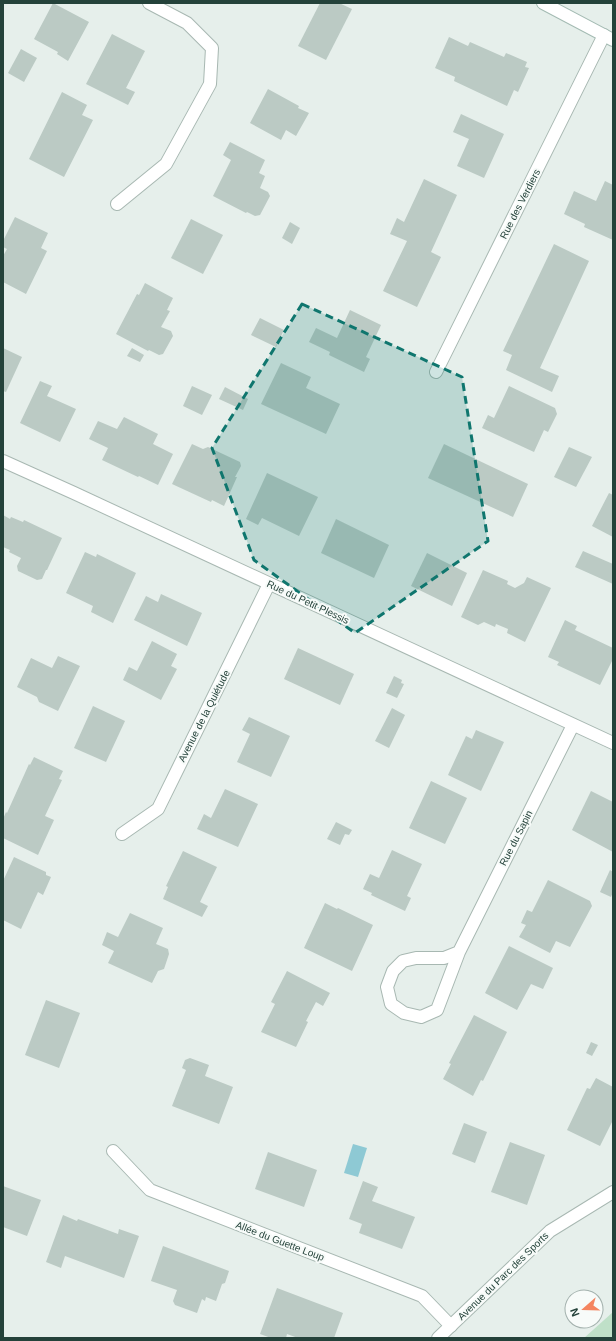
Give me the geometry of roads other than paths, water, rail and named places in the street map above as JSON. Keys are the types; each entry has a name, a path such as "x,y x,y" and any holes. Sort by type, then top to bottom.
{"street":[{"path":"117,204 166,164 210,84 212,48 187,22 149,3"},
{"path":"543,3 609,37"},
{"name":"Rue des Verdiers","path":"436,372 609,37"},
{"name":"Rue du Petit Plessis","path":"3,461 82,496 613,743"},
{"name":"Avenue de la Quiétude","path":"122,834 158,809 269,584"},
{"name":"Rue du Sapin","path":"459,952 444,958 416,958 403,961 393,971 387,987 391,1004 404,1013 421,1017 436,1010 459,952 573,725"},
{"name":"Allée du Guette Loup","path":"113,1151 150,1190 422,1296 451,1326"},
{"name":"Avenue du Parc des Sports","path":"438,1338 550,1231 613,1192"}],"water":[{"path":"353,1144 367,1148 358,1177 344,1173"}]}
